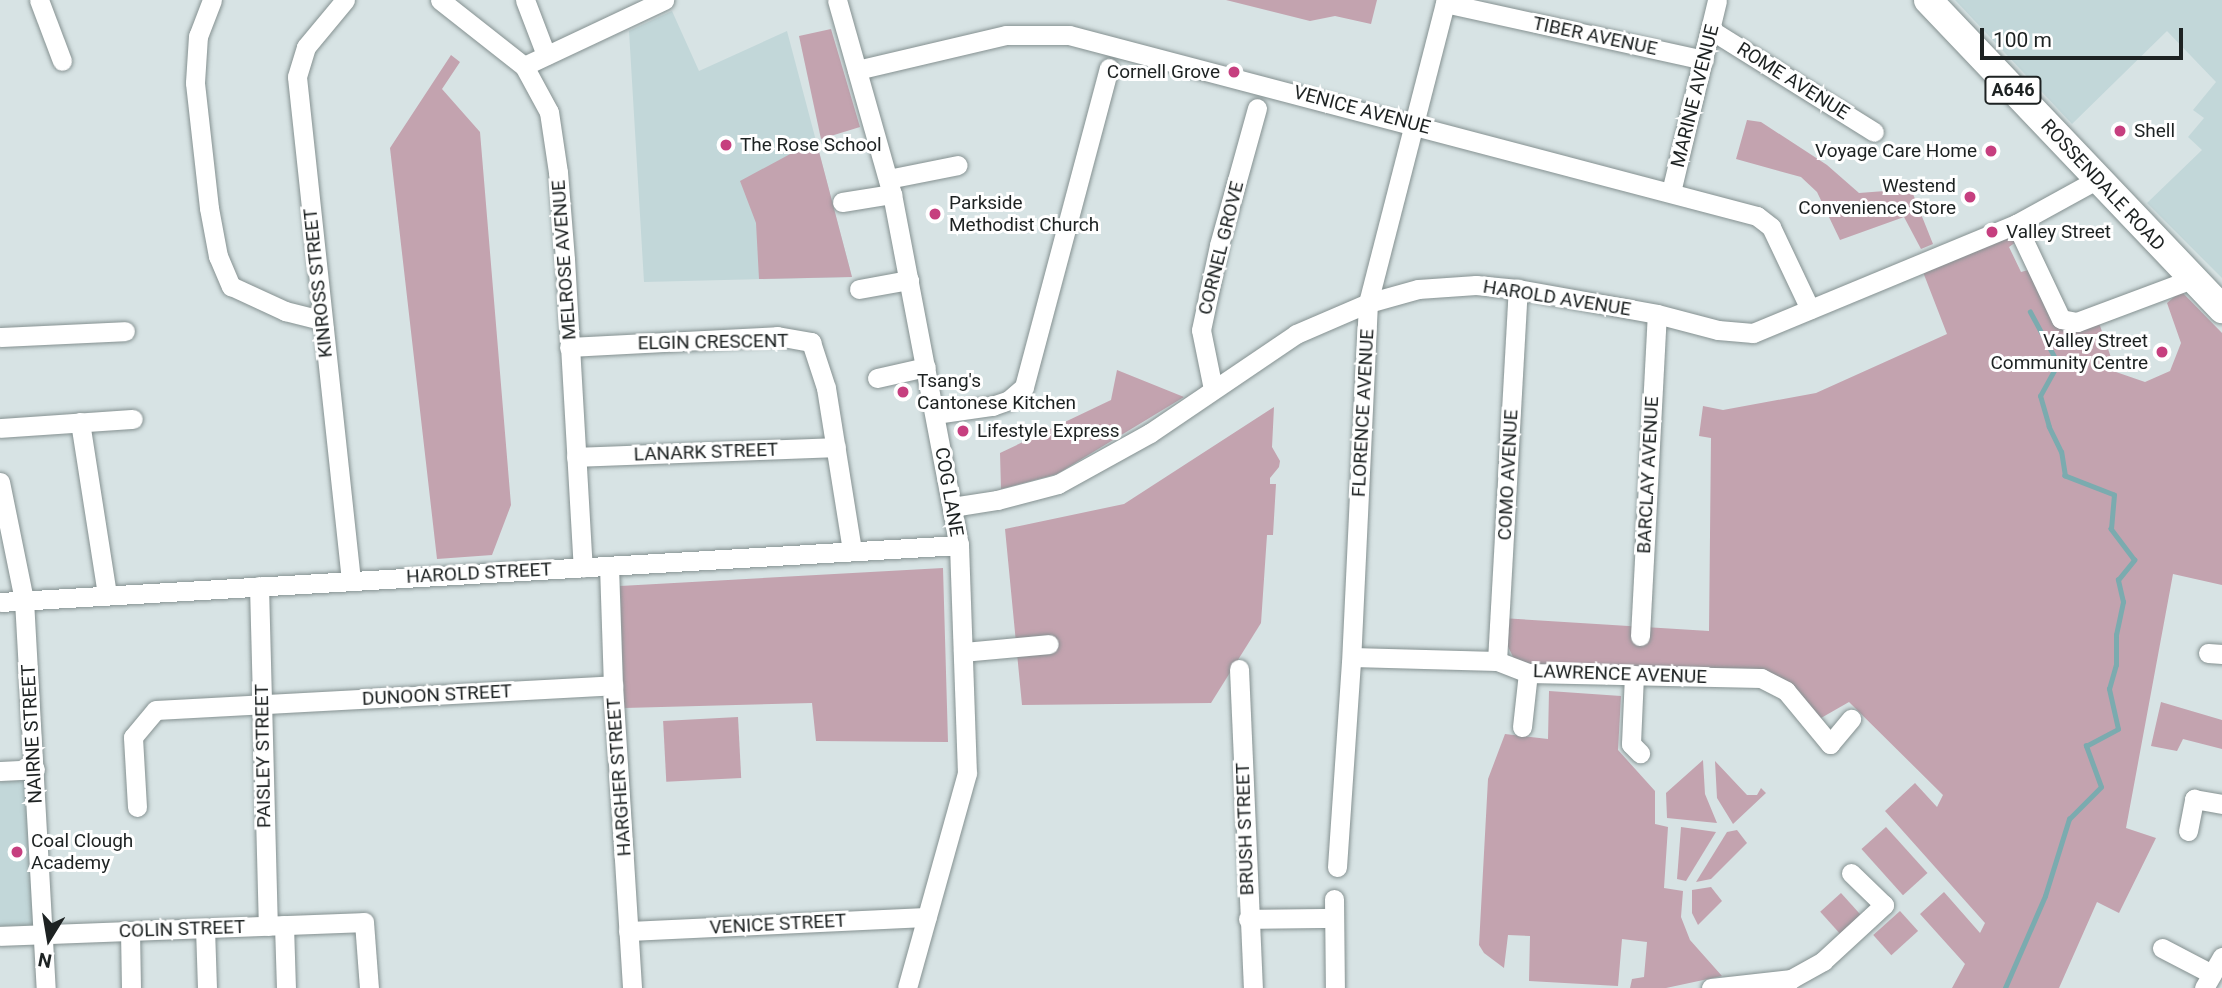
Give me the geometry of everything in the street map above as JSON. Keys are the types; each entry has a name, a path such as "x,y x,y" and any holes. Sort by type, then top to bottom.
{"highway":[{"name":"ROSSENDALE ROAD","path":"1928,0 2222,309"}],"street":[{"path":"39,0 62,61"},
{"path":"212,0 198,36 195,83 209,208 219,256 231,286 285,311 322,320"},
{"name":"KINROSS STREET","path":"345,0 306,47 297,77 351,581"},
{"name":"MELROSE AVENUE","path":"440,0 524,66 549,112 558,172 583,567"},
{"path":"525,0 546,55"},
{"path":"524,66 664,0"},
{"name":"COG LANE","path":"837,0 890,186 959,545 967,773 927,916 911,987"},
{"name":"MARINE AVENUE","path":"1671,192 1712,30 1717,0"},
{"name":"TIBER AVENUE","path":"1446,2 1704,60"},
{"name":"FLORENCE AVENUE","path":"1337,867 1352,657 1368,303 1446,2"},
{"name":"ROME AVENUE","path":"1712,30 1874,132"},
{"name":"VENICE AVENUE","path":"857,70 1006,35 1069,35 1757,216 1771,227 1810,309"},
{"path":"935,414 992,406 1009,400 1024,387 1109,68"},
{"name":"CORNEL GROVE","path":"1213,389 1201,330 1219,246 1256,108"},
{"path":"842,202 958,165"},
{"name":"HAROLD AVENUE","path":"952,507 997,500 1058,485 1150,433 1296,334 1368,303 1418,289 1476,285 1518,289 1657,314 1718,330 1753,333 2016,224 2098,179"},
{"path":"2016,224 2061,319 2077,322 2192,279"},
{"path":"859,289 909,280"},
{"name":"COMO AVENUE","path":"1497,661 1518,289"},
{"name":"BARCLAY AVENUE","path":"1640,636 1657,314"},
{"path":"0,337 125,331"},
{"name":"ELGIN CRESCENT","path":"569,347 777,336 811,342 826,388 852,551"},
{"path":"877,378 926,368"},
{"path":"0,428 133,419"},
{"path":"80,422 107,595"},
{"name":"LANARK STREET","path":"576,457 836,447"},
{"name":"NAIRNE STREET","path":"0,482 24,600 46,988"},
{"name":"HAROLD STREET","path":"0,602 959,545"},
{"name":"HARGHER STREET","path":"610,566 613,685 632,988"},
{"name":"PAISLEY STREET","path":"259,586 262,705 276,925 286,988"},
{"path":"963,652 1049,644"},
{"name":"LAWRENCE AVENUE","path":"1352,657 1497,661 1528,673 1761,678 1786,691 1830,744 1851,719"},
{"name":"BRUSH STREET","path":"1239,669 1253,988"},
{"path":"1522,727 1528,673"},
{"path":"1634,675 1631,744 1640,753"},
{"name":"DUNOON STREET","path":"137,807 132,737 156,710 613,685"},
{"path":"0,771 35,769"},
{"path":"2188,831 2194,799 2222,804"},
{"path":"1711,988 1792,983 1823,961 1884,905 1851,873"},
{"path":"1248,919 1334,909 1335,988"},
{"name":"VENICE STREET","path":"628,932 927,916"},
{"name":"COLIN STREET","path":"0,936 364,922 369,988"},
{"path":"205,928 207,988"},
{"path":"130,931 131,988"},
{"path":"2162,948 2213,973"}],"shaded area":[{"path":"1226,0 1377,0 1371,24 1335,16 1310,21"},
{"path":"1955,0 2222,0 2222,278 2147,203 2202,150 2188,137 2204,118 2193,110 2216,82 2167,31 2072,124"},
{"name":"The Rose School","path":"672,11 699,71 787,31 852,277 644,282 629,31"},
{"path":"831,29 860,127 821,139 799,36"},
{"path":"451,55 460,62 442,89 480,132 511,505 492,555 437,559 390,148"},
{"path":"1747,120 1761,122 1827,165 1859,193 1911,189 1933,244 1921,249 1904,217 1840,240 1817,192 1801,177 1736,159"},
{"path":"816,140 852,277 759,279 756,223 740,181"},
{"path":"2004,236 2016,242 2009,247 2021,272 2032,269 2058,327 2097,317 2116,372 2145,382 2170,371 2181,343 2167,303 2181,291 2222,333 2222,585 2173,574 2126,828 2156,838 2119,913 2097,902 2059,988 1952,988 1965,964 1920,914 1944,892 1980,933 1985,923 1885,811 1915,783 1937,807 1943,795 1849,702 1821,718 1786,681 1535,665 1514,659 1501,632 1502,618 1709,631 1711,438 1699,436 1703,406 1723,410 1816,393 1947,334 1923,272"},
{"path":"1117,370 1184,397 1057,474 1001,489 1000,453 1111,400"},
{"path":"1274,407 1272,447 1280,461 1279,467 1270,478 1270,484 1276,484 1273,535 1267,535 1261,623 1211,703 1022,705 1005,529 1124,504"},
{"path":"943,568 948,742 816,741 812,703 624,708 620,586"},
{"path":"1549,691 1621,696 1618,750 1655,791 1655,824 1668,827 1664,888 1683,891 1681,917 1690,940 1722,976 1666,988 1630,988 1632,979 1644,977 1647,942 1622,939 1618,986 1529,981 1530,936 1508,935 1504,968 1484,953 1479,945 1488,779 1505,734 1548,739"},
{"path":"2161,702 2222,720 2222,749 2183,739 2177,751 2151,746"},
{"path":"738,717 741,778 666,782 663,721"},
{"path":"1703,760 1705,794 1717,823 1667,818 1666,793"},
{"path":"1715,761 1747,795 1757,795 1761,788 1766,793 1733,824 1717,798"},
{"name":"Coal Clough Academy","path":"31,780 37,925 0,926 0,782"},
{"path":"1681,827 1716,832 1686,881 1677,879"},
{"path":"1886,827 1927,873 1903,895 1861,849"},
{"path":"1737,830 1747,843 1711,879 1696,882 1727,832"},
{"path":"1711,887 1722,901 1698,925 1692,913 1692,890"},
{"path":"1841,893 1862,916 1841,935 1820,912"},
{"path":"1900,911 1918,931 1891,955 1873,935"}],"waterway":[{"path":"2005,988 2045,896 2069,819 2101,787 2086,746 2118,729 2109,689 2116,665 2116,635 2123,602 2118,580 2134,560 2111,529 2114,495 2065,476 2061,452 2049,427 2040,396 2058,364 2030,312"}],"place":[{"name":"Cornell Grove","path":"1234,72"},
{"name":"Shell","path":"2120,131"},
{"name":"The Rose School","path":"726,145"},
{"name":"Voyage Care Home","path":"1991,151"},
{"name":"Westend Convenience Store","path":"1970,197"},
{"name":"Parkside Methodist Church","path":"935,214"},
{"name":"Valley Street","path":"1992,232"},
{"name":"Valley Street Community Centre","path":"2162,352"},
{"name":"Tsang's Cantonese Kitchen","path":"903,392"},
{"name":"Lifestyle Express","path":"963,431"},
{"name":"Coal Clough Academy","path":"17,852"}]}
